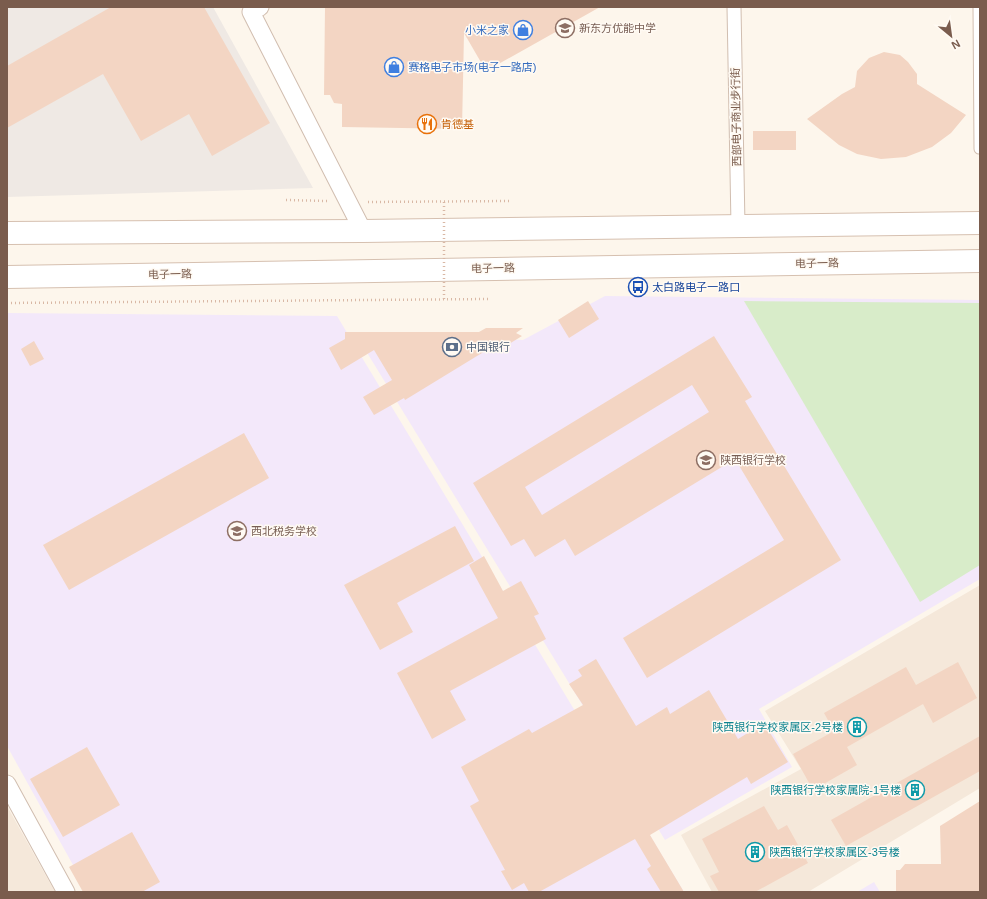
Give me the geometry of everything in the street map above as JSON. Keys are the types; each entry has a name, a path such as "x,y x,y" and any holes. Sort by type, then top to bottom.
{"main road":[{"path":"7,233 363,231 980,223"},
{"name":"电子一路","path":"7,277 980,261"}],"street":[{"path":"260,7 251,12 363,231"},
{"name":"西部电子商业步行街","path":"734,7 738,226"},
{"path":"7,784 66,892"}],"lane":[{"path":"978,7 979,149"}],"path":[{"path":"392,202 510,201"},
{"path":"444,202 444,300"},
{"path":"7,303 488,299"}],"shaded area":[{"path":"7,7 213,7 313,188 7,197"},
{"name":"陕西银行学校","path":"605,296 980,300 980,579 759,709 792,767 665,840 355,333 523,340"},
{"name":"西北税务学校","path":"7,313 337,316 684,892 88,892 7,746"},
{"path":"980,585 980,788 808,892 712,892 681,835 801,769 765,711"},
{"path":"7,806 55,892 7,892"},
{"path":"874,882 880,892 857,892"}],"green space":[{"path":"744,301 980,303 980,565 920,602"}],"building":[{"path":"111,7 204,7 270,123 212,156 189,114 141,141 103,74 7,128 7,66"},
{"name":"赛格电子市场(电子一路店)","path":"325,7 600,7 486,71 464,33 462,129 342,127 342,104 334,103 330,95 324,95"},
{"path":"884,52 900,55 908,62 917,74 917,84 966,115 951,133 932,147 906,157 881,159 857,154 839,145 807,119 842,94 855,87 857,71 869,58"},
{"path":"753,131 796,131 796,150 753,150"},
{"path":"588,301 599,319 569,338 558,320"},
{"path":"486,328 523,328 516,333 522,336 509,344 498,350 495,345 405,400 404,398 374,415 363,397 392,380 374,350 341,370 329,348 345,339 345,332 479,332"},
{"path":"714,336 752,397 745,401 841,560 647,678 623,638 784,540 735,459 575,556 565,539 535,557 524,539 511,546 473,483","holes":["692,385 709,412 542,515 525,487"]},
{"path":"34,341 44,359 30,366 21,349"},
{"path":"244,433 269,478 69,590 43,545"},
{"path":"455,526 474,561 397,603 413,632 380,650 344,585"},
{"path":"484,556 503,591 521,581 539,614 534,616 546,639 450,691 466,720 432,739 397,673 498,618 469,565"},
{"path":"596,659 636,726 667,707 670,714 709,690 738,739 764,723 788,762 751,784 747,777 650,835 684,892 661,892 647,869 651,866 635,839 539,892 529,892 524,883 512,890 501,871 505,870 470,806 479,801 461,767 529,729 532,733 583,705 569,684 582,676 578,670"},
{"name":"陕西银行学校家属区-2号楼","path":"958,662 977,698 933,723 923,704 847,747 857,765 813,790 793,754 834,731 824,713 906,667 916,685"},
{"name":"陕西银行学校家属院-1号楼","path":"980,736 980,771 846,846 831,820"},
{"path":"87,747 120,805 63,837 30,779"},
{"path":"980,801 980,892 896,892 896,870 900,870 905,864 941,864 940,826"},
{"name":"陕西银行学校家属区-3号楼","path":"764,806 778,830 787,825 808,863 755,892 719,892 710,876 719,872 702,839"},
{"path":"132,832 160,882 142,892 83,892 69,867"}],"place":[{"name":"新东方优能中学","path":"565,28"},
{"name":"小米之家","path":"523,30"},
{"name":"赛格电子市场(电子一路店)","path":"394,67"},
{"name":"肯德基","path":"427,124"},
{"name":"太白路电子一路口","path":"638,287"},
{"name":"中国银行","path":"452,347"},
{"name":"陕西银行学校","path":"706,460"},
{"name":"西北税务学校","path":"237,531"},
{"name":"陕西银行学校家属区-2号楼","path":"857,727"},
{"name":"陕西银行学校家属院-1号楼","path":"915,790"},
{"name":"陕西银行学校家属区-3号楼","path":"755,852"}]}
